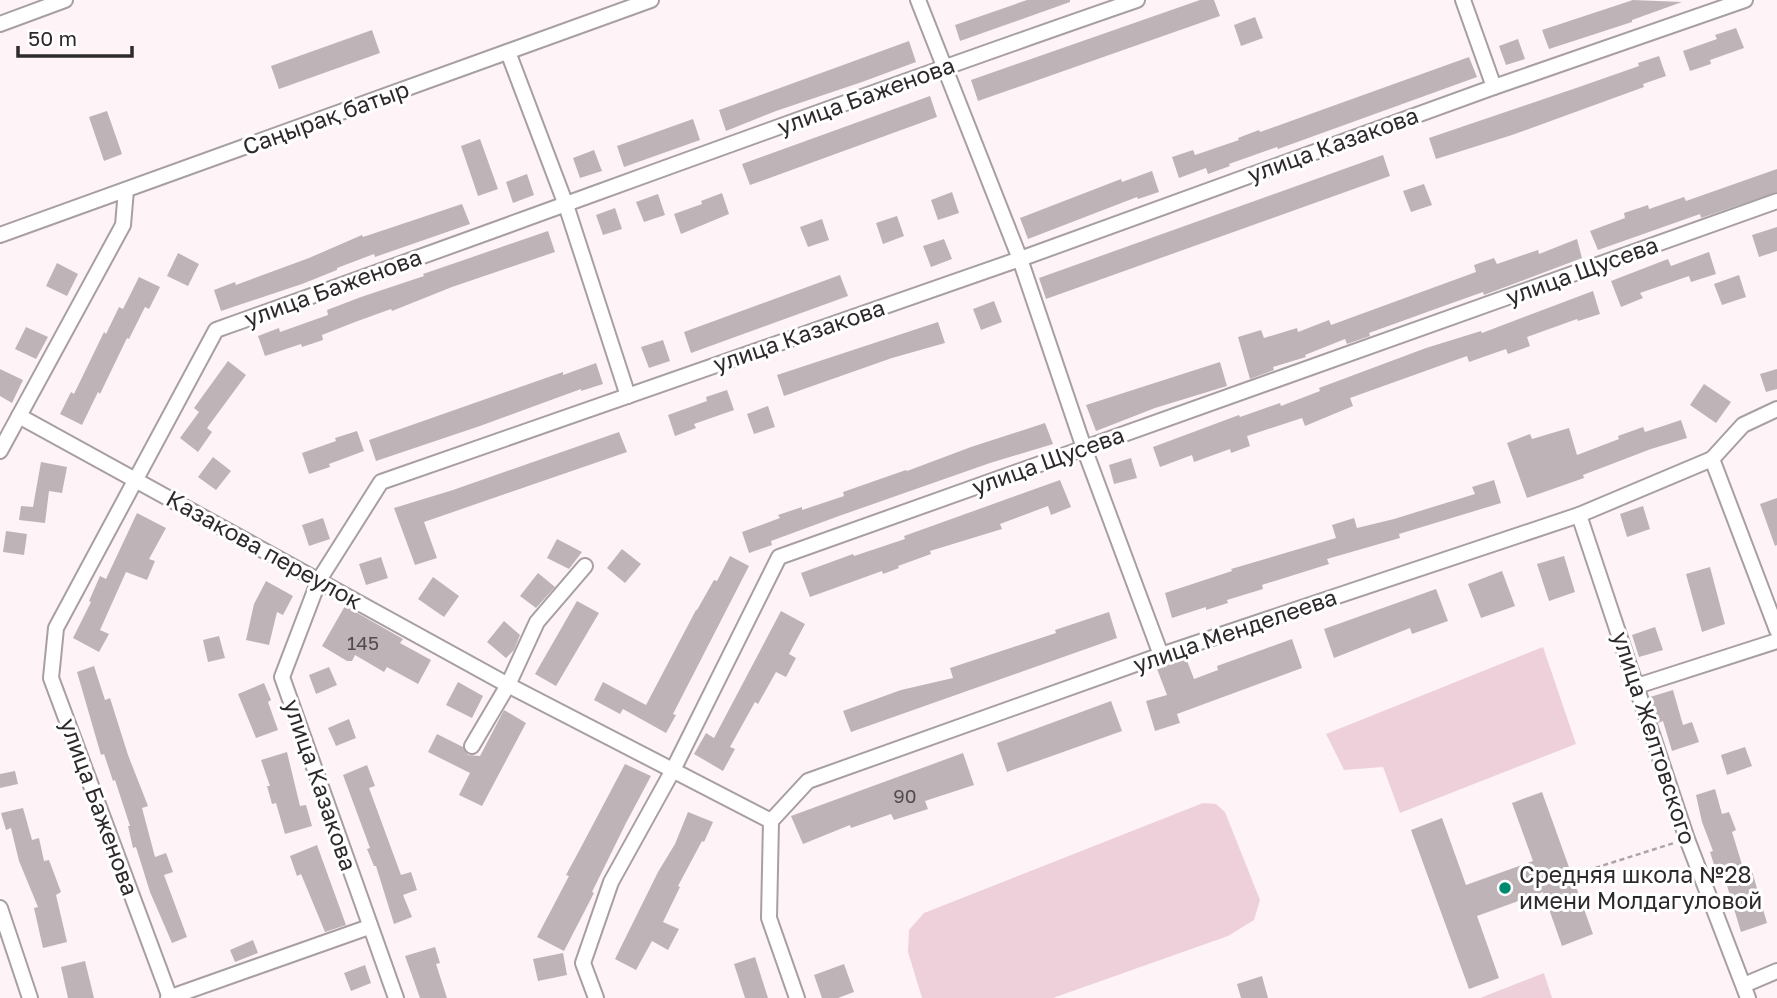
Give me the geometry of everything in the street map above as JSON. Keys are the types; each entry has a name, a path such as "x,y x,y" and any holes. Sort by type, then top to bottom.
{"street":[{"path":"0,24 65,0"},
{"name":"Саңырақ батыр","path":"0,235 651,0"},
{"path":"918,0 1020,259 1084,448 1161,655"},
{"name":"улица Баженова","path":"169,998 51,678 56,628 216,330 1137,0"},
{"path":"1463,0 1494,87"},
{"name":"улица Казакова","path":"396,998 282,677 319,580 380,482 1020,259 1494,87 1745,0"},
{"path":"508,52 566,205 628,396"},
{"path":"0,451 123,225 126,190"},
{"name":"улица Щусева","path":"596,998 583,963 611,882 673,770 779,557 1777,201"},
{"path":"1777,409 1743,425 1712,459 1777,630"},
{"name":"Казакова переулок","path":"19,416 508,685 771,821"},
{"name":"улица Менделеева","path":"771,821 808,781 1161,655 1579,515 1712,459"},
{"name":"улица Желтовского","path":"1579,515 1687,839 1746,992"},
{"path":"472,746 508,685 537,622 585,566"},
{"path":"1637,686 1777,640"},
{"path":"771,821 769,918 797,998"},
{"path":"0,908 30,998"},
{"path":"169,998 369,927"},
{"path":"1746,992 1777,971"}],"path":[{"path":"1579,873 1687,839"}],"shaded area":[{"path":"1543,647 1576,744 1400,813 1383,767 1344,770 1326,734"},
{"path":"1203,803 1216,804 1225,812 1260,900 1254,920 1228,936 1053,998 922,998 908,952 909,930 924,913"},
{"path":"1544,973 1552,998 1480,998"}],"building":[{"path":"1027,0 1070,2 960,41 955,25"},
{"path":"1200,0 1214,0 1220,16 978,101 971,80"},
{"path":"1633,0 1682,2 1632,22 1549,49 1542,30"},
{"path":"1255,17 1263,38 1241,46 1234,25"},
{"path":"1736,28 1744,48 1710,60 1711,64 1690,71 1683,51 1717,39 1715,35"},
{"path":"372,30 380,53 279,89 271,66"},
{"path":"1518,39 1525,59 1506,65 1499,46"},
{"path":"909,41 916,62 726,131 719,110"},
{"path":"1659,56 1666,76 1643,84 1644,87 1512,135 1436,159 1429,138 1639,66 1638,63"},
{"path":"1469,57 1477,77 1229,164 1230,166 1208,174 1206,168 1179,178 1172,157 1193,150 1195,155"},
{"path":"930,96 937,117 750,185 742,164"},
{"path":"107,111 122,154 104,161 89,117"},
{"path":"693,119 700,140 624,167 617,146"},
{"path":"480,139 498,189 478,196 461,146"},
{"path":"594,150 602,171 580,178 573,158"},
{"path":"1383,155 1390,176 1046,299 1039,278"},
{"path":"1777,169 1777,192 1701,218 1700,214 1598,250 1590,231 1625,218 1624,213 1648,205 1649,209 1684,197 1686,201"},
{"path":"1152,171 1159,192 1138,199 1137,197 1028,239 1020,218 1121,179 1122,182"},
{"path":"527,174 534,195 513,203 506,182"},
{"path":"1424,184 1432,205 1411,212 1403,191"},
{"path":"952,192 959,213 938,220 931,200"},
{"path":"722,193 729,214 681,234 674,214"},
{"path":"658,194 665,215 644,222 636,202"},
{"path":"462,204 470,224 375,257 374,254 302,284 221,311 214,290 235,282 236,285 309,258 362,235 363,237"},
{"path":"615,208 622,229 603,235 596,215"},
{"path":"897,216 904,236 883,244 876,223"},
{"path":"822,219 829,240 808,247 800,227"},
{"path":"1777,227 1777,251 1759,257 1752,235"},
{"path":"548,231 555,252 355,322 322,335 323,340 265,356 258,336 279,328 280,332 328,315 327,310 361,297"},
{"path":"944,239 952,259 931,267 923,246"},
{"path":"1577,239 1582,258 1484,295 1483,292 1369,333 1370,336 1347,344 1345,339 1305,355 1306,357 1273,367 1274,370 1250,379 1238,337 1261,330 1264,338 1297,328 1298,332 1329,320 1331,325 1476,272 1474,265 1494,258 1497,264 1538,250 1539,254"},
{"path":"1709,252 1716,274 1691,282 1689,276 1640,293 1643,298 1621,307 1611,281 1668,259 1671,266"},
{"path":"178,253 199,264 188,286 167,276"},
{"path":"57,263 78,274 67,296 46,286"},
{"path":"840,275 848,296 691,353 684,332"},
{"path":"1739,275 1746,297 1722,305 1714,284"},
{"path":"139,277 160,287 149,309 145,307 129,339 127,338 82,425 60,414 71,392 74,394 104,332 106,334 119,307 123,309"},
{"path":"1593,291 1600,314 1578,321 1577,319 1527,337 1530,346 1508,354 1506,349 1469,362 1467,356 1350,398 1353,406 1305,426 1302,418 1247,436 1250,446 1231,453 1230,449 1194,462 1192,455 1160,467 1153,447 1239,415 1240,417 1280,403 1281,406 1320,391 1319,388 1426,348 1481,331 1482,333"},
{"path":"994,301 1002,322 981,330 973,309"},
{"path":"938,322 945,343 892,358 784,396 777,375"},
{"path":"26,327 48,337 36,359 15,349"},
{"path":"663,340 670,361 649,368 641,347"},
{"path":"228,361 246,375 207,428 212,432 198,452 180,438 199,412 194,408"},
{"path":"1220,362 1227,386 1155,408 1096,431 1086,405"},
{"path":"596,363 603,384 581,389 376,461 369,440"},
{"path":"0,369 23,380 12,403 0,396"},
{"path":"1777,369 1777,389 1766,392 1760,374"},
{"path":"1704,384 1731,402 1716,423 1690,405"},
{"path":"727,390 734,410 694,424 696,428 675,436 668,415 707,401 706,397"},
{"path":"768,406 775,427 754,434 747,414"},
{"path":"1681,420 1687,438 1651,449 1583,475 1584,478 1527,498 1507,443 1530,434 1532,439 1569,428 1577,455 1643,427 1645,432"},
{"path":"1045,423 1053,444 839,516 771,541 772,545 749,553 742,532 780,518 778,515 844,496 843,492"},
{"path":"357,431 364,451 309,474 302,453"},
{"path":"619,432 627,452 424,522 437,558 415,565 394,508"},
{"path":"213,457 231,471 216,490 198,477"},
{"path":"1131,458 1137,478 1114,484 1109,465"},
{"path":"41,462 67,467 62,493 49,491 45,523 19,520 21,506 33,507"},
{"path":"1060,480 1071,507 1051,515 1048,506 1000,524 1002,529 930,551 931,554 898,566 899,568 883,574 882,571 810,597 801,573 905,539 904,536"},
{"path":"1494,480 1501,503 1399,534 1400,538 1327,559 1329,564 1262,585 1263,589 1227,600 1228,603 1172,618 1165,593 1232,571 1231,569 1336,538 1332,525 1354,518 1357,528 1394,519 1475,494 1472,487"},
{"path":"1777,498 1777,545 1775,546 1760,504"},
{"path":"1643,506 1650,529 1627,537 1620,514"},
{"path":"137,513 166,528 149,559 155,561 147,580 126,572 100,630 109,634 99,652 73,638 91,602 89,601 100,576 106,579"},
{"path":"323,518 330,539 309,546 302,525"},
{"path":"6,531 27,534 24,555 3,552"},
{"path":"557,539 582,552 569,569 547,558"},
{"path":"622,549 641,564 625,583 607,568"},
{"path":"730,556 749,566 673,714 676,715 666,733 623,709 620,714 594,700 603,682 646,705 696,610 714,580 717,581"},
{"path":"1564,556 1575,592 1549,601 1537,564"},
{"path":"381,557 388,578 366,585 359,564"},
{"path":"1710,567 1725,624 1702,632 1686,574"},
{"path":"1502,571 1515,606 1481,618 1468,584"},
{"path":"538,573 555,587 536,608 520,596"},
{"path":"433,577 459,596 444,617 418,599"},
{"path":"266,581 293,596 283,615 277,612 269,645 246,640 254,604"},
{"path":"1436,589 1448,621 1412,634 1410,628 1334,658 1324,629"},
{"path":"577,601 599,613 556,686 535,674"},
{"path":"345,606 403,639 400,643 431,660 418,684 387,667 384,672 355,655 352,661 347,661 322,646"},
{"path":"781,611 805,624 789,654 796,658 786,677 776,672 758,704 755,702 730,747 735,749 723,771 694,754 706,733 714,738"},
{"path":"1109,612 1117,638 851,732 843,711 901,690 953,678 950,668 1056,633 1055,630"},
{"path":"504,621 520,635 514,650 506,658 487,642"},
{"path":"1655,627 1663,650 1639,657 1632,635"},
{"path":"219,636 225,658 208,662 203,640"},
{"path":"1292,639 1302,668 1177,714 1180,723 1155,731 1146,701 1167,695 1157,669 1186,658 1194,679 1218,670 1217,666"},
{"path":"94,666 105,700 110,698 148,806 142,808 155,857 166,853 173,872 164,875 187,937 172,943 150,892 136,847 133,848 130,826 115,780 113,781 104,754 101,755 77,672"},
{"path":"329,667 337,685 316,694 309,675"},
{"path":"458,682 483,696 472,718 446,705"},
{"path":"264,683 278,730 256,738 238,694"},
{"path":"1673,690 1683,725 1692,722 1699,742 1672,751 1663,721 1658,723 1650,697"},
{"path":"1111,701 1122,731 1007,772 997,743"},
{"path":"504,710 526,723 482,806 459,795 470,773 428,752 437,734 463,747 468,755 480,756"},
{"path":"349,719 356,738 336,746 328,728"},
{"path":"1745,747 1752,766 1727,775 1721,755"},
{"path":"287,752 300,806 306,805 312,826 285,834 276,803 272,804 267,786 270,786 261,760"},
{"path":"963,753 974,785 925,801 928,809 894,820 891,814 851,828 850,825 803,844 791,816"},
{"path":"625,764 651,776 564,951 537,937 569,876 566,875"},
{"path":"367,765 375,786 369,788 401,875 411,872 417,890 403,895 412,917 394,924 343,775"},
{"path":"15,771 18,784 0,788 0,774"},
{"path":"1715,789 1722,814 1729,812 1736,830 1732,832 1745,874 1752,871 1767,923 1741,932 1722,869 1716,871 1710,852 1713,851 1702,822 1696,795"},
{"name":"Средняя школа №28 имени Молдагуловой","path":"1542,792 1593,934 1562,946 1543,892 1477,916 1499,978 1469,989 1411,830 1442,818 1466,885 1533,861 1512,803"},
{"path":"23,808 32,840 39,838 44,861 49,860 61,892 56,895 67,942 43,948 34,908 38,907 19,861 11,828 6,830 1,813"},
{"path":"688,812 713,822 678,886 680,887 663,922 679,929 668,950 652,941 636,970 615,959 658,872 675,844"},
{"path":"317,845 346,925 325,932 301,874 297,876 290,856"},
{"path":"253,940 258,953 235,962 230,950"},
{"path":"435,947 440,963 436,964 447,998 420,998 405,956"},
{"path":"563,953 567,975 538,981 533,959"},
{"path":"755,957 768,998 745,998 734,964"},
{"path":"85,961 94,998 68,998 61,967"},
{"path":"844,964 854,992 838,998 822,998 814,975"},
{"path":"365,965 371,983 351,991 344,973"},
{"path":"1262,976 1268,998 1241,998 1237,984"}],"place":[{"name":"Средняя школа №28 имени Молдагуловой","path":"1505,888"}]}
